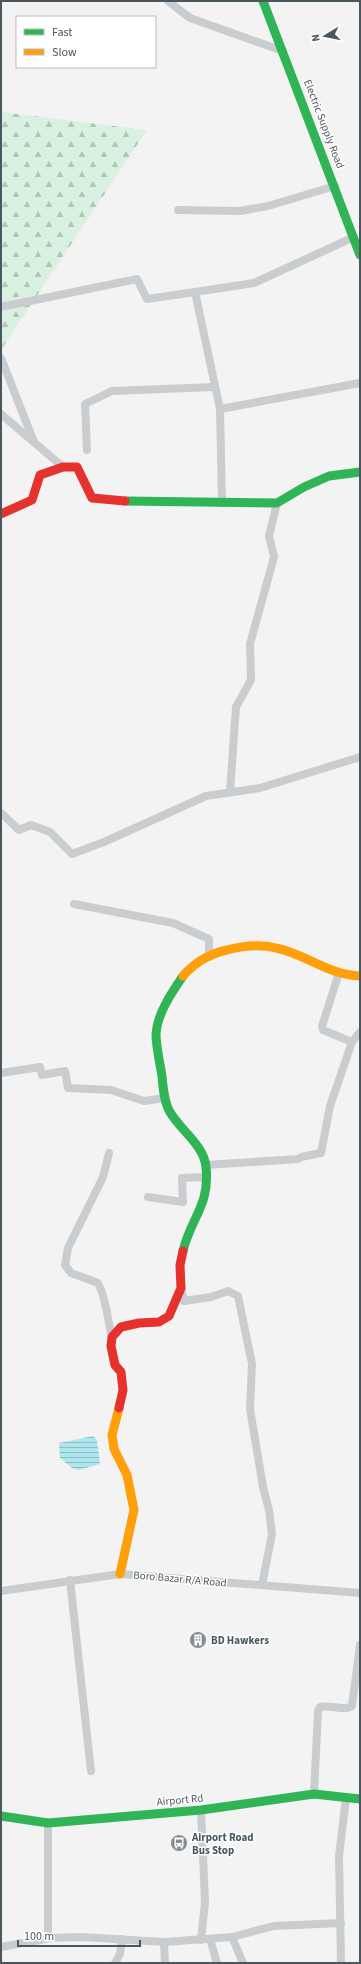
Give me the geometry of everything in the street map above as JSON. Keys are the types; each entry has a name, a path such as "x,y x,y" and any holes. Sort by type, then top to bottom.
{"street":[{"path":"168,1 190,18 283,51"},
{"name":"Electric Supply Road","path":"263,1 335,186 360,256"},
{"path":"178,210 240,210 268,206 335,186"},
{"path":"1,307 137,279 147,299 254,283 354,237"},
{"path":"195,292 220,409 222,503"},
{"path":"1,358 34,442"},
{"path":"220,409 360,383"},
{"path":"88,450 85,404 112,391 215,387"},
{"path":"1,414 63,467"},
{"path":"1,514 32,500 40,475 63,467 77,468 92,498 142,502 277,503 304,487 329,476 360,472"},
{"path":"230,792 236,707 251,680 250,644 274,557 269,536 277,503"},
{"path":"1,813 19,830 32,825 50,832 72,854 104,842 206,796 260,788 360,757"},
{"path":"74,904 173,924 209,939 209,957"},
{"path":"262,1586 272,1534 269,1510 263,1487 250,1409 252,1364 238,1296 228,1291 211,1298 184,1301 181,1288 180,1265 187,1234 202,1207 208,1188 206,1165 199,1149 169,1111 156,1034 156,1025 164,1008 184,975 195,963 242,945 277,948 328,970 351,976 360,976"},
{"path":"339,973 322,1026 323,1030 352,1042"},
{"path":"206,1165 298,1159 321,1153 330,1106 352,1042 360,1032"},
{"path":"1,1073 40,1067 42,1074 65,1071 68,1088 111,1090 144,1101 166,1098"},
{"path":"109,1153 103,1177 68,1248 65,1265 71,1273 98,1284 104,1296 106,1315 112,1337 111,1346 115,1365 121,1372 123,1390 112,1435 114,1449 127,1475 134,1510 120,1574"},
{"path":"148,1197 183,1202 182,1178 207,1177"},
{"path":"112,1337 121,1327 139,1323 158,1322 169,1316 181,1288"},
{"name":"Boro Bazar R/A Road","path":"1,1591 120,1574 360,1594"},
{"path":"70,1580 92,1771"},
{"path":"314,1794 318,1711 320,1707 325,1705 348,1708 352,1706 360,1645"},
{"name":"Airport Rd","path":"1,1816 48,1823 201,1810 314,1794 360,1799"},
{"path":"341,1963 339,1856 346,1798"},
{"path":"201,1810 205,1902 201,1940"},
{"path":"48,1823 48,1932 51,1938"},
{"path":"1,1947 51,1938 81,1937 164,1942 232,1938 274,1926 341,1923"},
{"path":"232,1938 243,1963"},
{"path":"115,1963 120,1954 122,1939"},
{"path":"210,1939 217,1963"},
{"path":"164,1942 165,1963"}],"green space":[{"path":"1,112 147,130 1,350"}],"water":[{"path":"93,1436 97,1440 100,1464 79,1470 72,1468 60,1458 59,1443"}],"traffic: fast":[{"path":"263,1 360,255"},
{"path":"125,501 277,503 304,487 329,476 360,472"},
{"path":"183,976 162,1011 156,1034 157,1050 166,1104 174,1119 201,1152 206,1167 203,1202 186,1239 183,1251"},
{"path":"1,1816 48,1823 201,1810 314,1794 360,1799"}],"traffic: slow":[{"path":"183,976 197,963 214,954 239,947 252,946 270,947 287,951 338,972 360,976"},
{"path":"119,1408 112,1435 114,1449 127,1475 134,1510 120,1574"}],"traffic: jam":[{"path":"1,514 32,500 40,475 63,467 77,467 92,498 125,501"},
{"path":"119,1408 123,1390 121,1372 115,1365 111,1346 112,1337 121,1327 139,1323 159,1322 169,1316 181,1288 180,1265 183,1251"}],"place":[{"name":"BD Hawkers","path":"198,1640"},
{"name":"Airport Road Bus Stop","path":"179,1843"}]}
